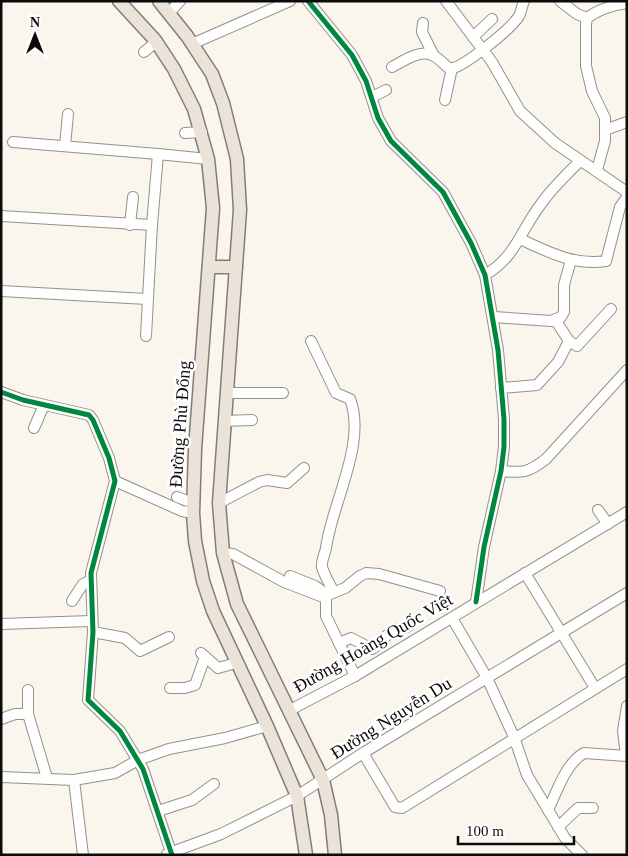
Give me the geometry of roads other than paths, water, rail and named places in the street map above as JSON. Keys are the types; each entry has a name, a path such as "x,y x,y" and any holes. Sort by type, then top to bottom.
{"main road":[{"name":"Đường Phù Đổng","path":"118,1 156,42 187,93 202,132 208,159 213,208 194,449 193,508 196,549 203,581 213,611 267,726 297,796 306,855"},
{"path":"159,1 212,74 223,103 237,159 240,210 219,503 223,553 237,604 324,780 331,815 334,855"},
{"path":"209,267 236,267"}],"street":[{"path":"169,13 180,1"},
{"path":"192,44 290,1"},
{"path":"308,1 352,55 366,81 378,118 391,141 443,192 471,244 485,275 494,317 504,419 501,471 484,546 476,602"},
{"path":"446,1 484,50 520,111 538,130 627,192"},
{"path":"423,23 422,32 433,54 452,68 458,67 484,50 518,17 524,1"},
{"path":"560,1 576,14 587,18"},
{"path":"587,18 606,7 627,3"},
{"path":"587,18 586,66 592,91 604,114 605,141 597,170"},
{"path":"473,37 492,19"},
{"path":"144,52 156,42"},
{"path":"392,67 419,54 433,54"},
{"path":"445,100 452,68"},
{"path":"372,98 386,90"},
{"path":"65,146 68,114"},
{"path":"605,130 627,122"},
{"path":"186,133 202,132"},
{"path":"13,142 208,159"},
{"path":"146,336 158,154"},
{"path":"485,275 498,267 511,254 540,204 580,161"},
{"path":"130,225 133,196"},
{"path":"520,239 571,260 584,263 606,261 620,207 627,197"},
{"path":"1,216 152,226"},
{"path":"494,317 517,320 556,321 562,318 564,312 564,285 571,260"},
{"path":"1,290 147,300"},
{"path":"556,321 569,341 575,346 579,345 611,309"},
{"path":"311,341 336,393 350,399 353,405 354,430 350,460 329,527 322,563 329,594 326,616 355,676"},
{"path":"501,388 537,386 558,362 569,341"},
{"path":"501,471 526,473 546,459 627,370"},
{"path":"1,392 44,405 86,413 93,420 109,458 115,482 91,580 93,632 88,700 120,731 138,760 158,811 170,854"},
{"path":"227,393 283,393"},
{"path":"34,428 44,405"},
{"path":"224,421 252,420"},
{"path":"219,503 259,482 267,480 287,483 304,468"},
{"path":"115,482 182,511 193,508"},
{"path":"177,497 193,508"},
{"path":"598,510 608,524"},
{"name":"Đường Hoàng Quốc Việt","path":"290,710 355,676 626,514"},
{"path":"223,553 233,554 284,582 329,594 345,588 366,573 379,574 440,590"},
{"path":"525,573 595,688"},
{"path":"290,576 329,594"},
{"path":"72,601 83,584 91,580"},
{"name":"Đường Nguyễn Du","path":"170,854 221,834 297,796 363,753 627,593"},
{"path":"452,618 487,678 514,737 527,775 558,827 582,855"},
{"path":"1,624 92,620"},
{"path":"339,643 351,638 372,648 379,645 395,630 408,627 411,624"},
{"path":"93,632 125,638 140,651 170,637"},
{"path":"170,688 184,688 195,685 202,655 218,668 236,663"},
{"path":"363,753 395,807 402,808 514,737 627,669"},
{"path":"28,690 28,714 47,778"},
{"path":"548,810 567,771 580,755 584,753 626,756 623,731 627,706"},
{"path":"1,719 15,714 28,714"},
{"path":"1,777 74,780 115,773 138,760 169,749 225,738 267,726"},
{"path":"74,780 83,855"},
{"path":"158,811 192,800 214,784"},
{"path":"558,827 578,808 593,808"}]}
